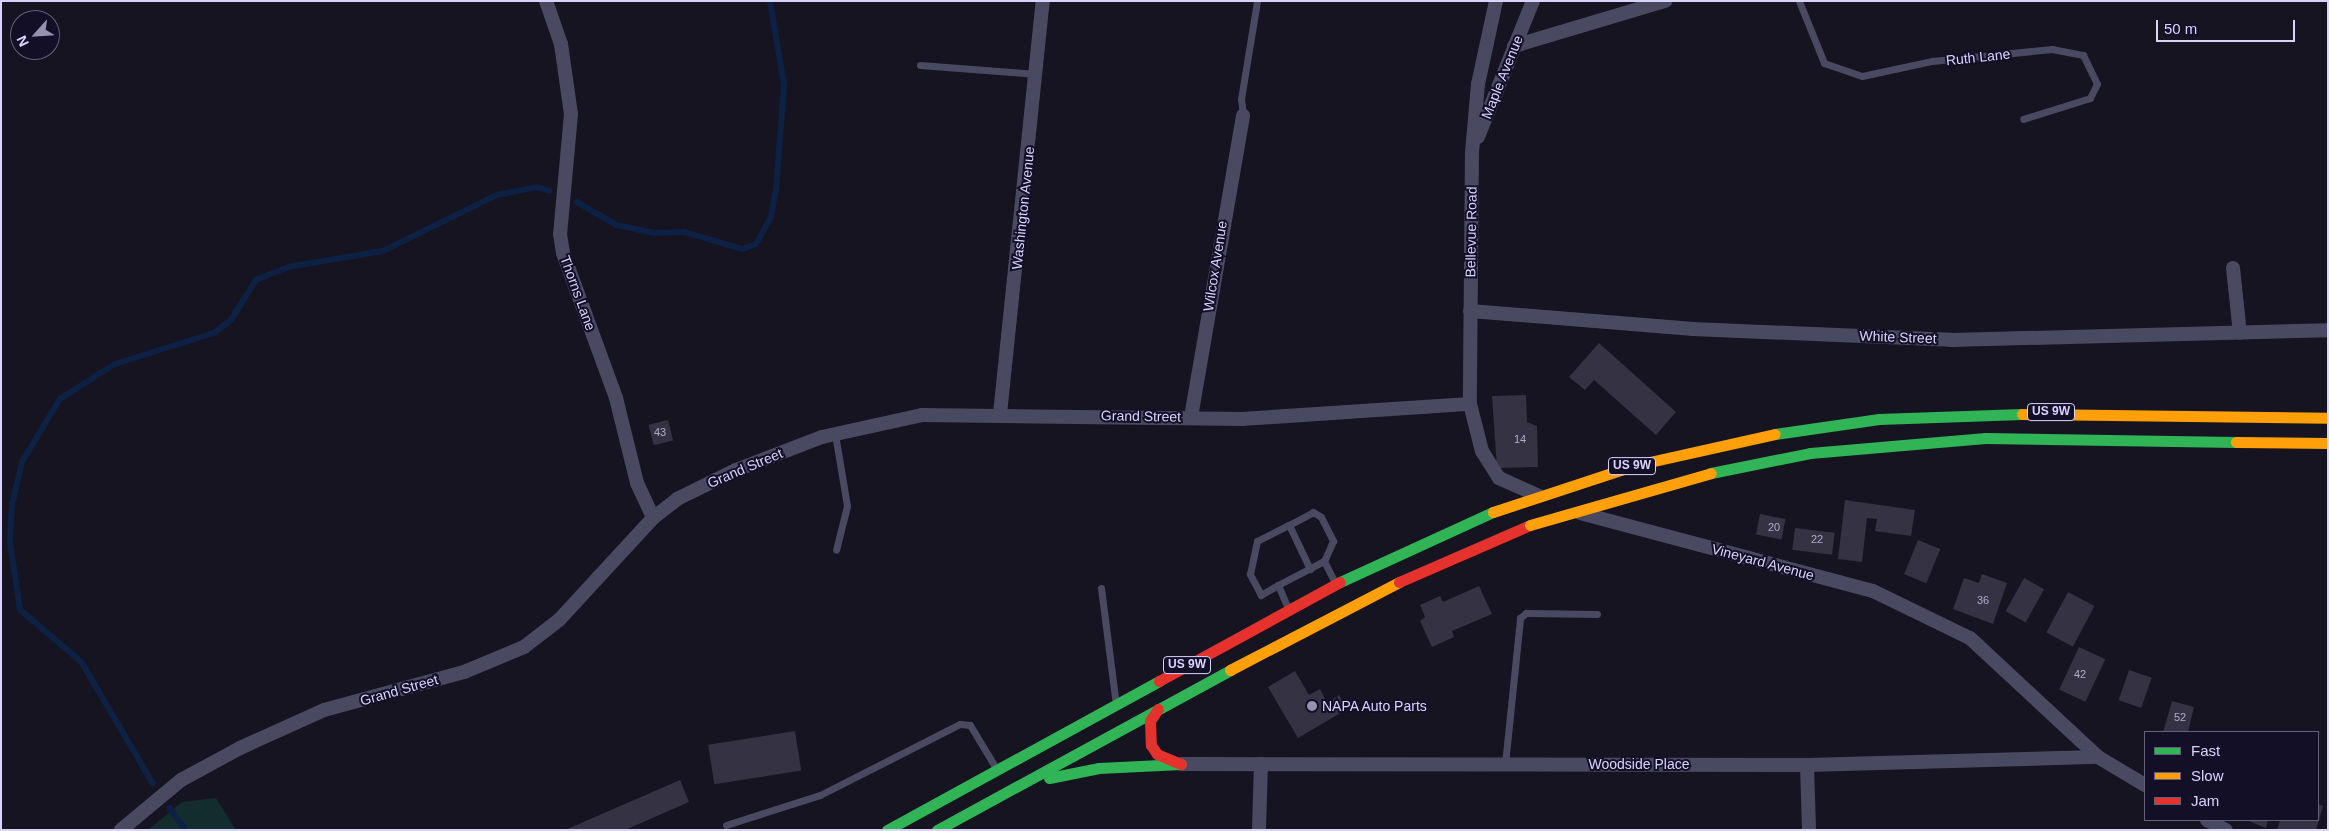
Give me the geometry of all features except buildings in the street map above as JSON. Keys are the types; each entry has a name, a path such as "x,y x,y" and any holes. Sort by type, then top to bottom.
{"highway":[{"name":"US 9W","path":"887,830 1336,584 1493,512 1636,465 1775,434 1879,419 1984,413 2328,418"},
{"name":"US 9W","path":"937,830 1409,574 1530,525 1670,481 1810,452 1985,438 2328,443"},
{"path":"1158,709 1150,721 1150,745 1157,754 1180,764"},
{"path":"999,796 1075,772 1180,764"}],"street":[{"name":"Thorns Lane","path":"546,1 562,44 571,114 560,234 563,253 616,398 637,483 653,518"},
{"name":"Washington Avenue","path":"1000,414 1043,1"},
{"name":"Bellevue Road","path":"1470,311 1472,152 1478,84 1496,1"},
{"name":"Maple Avenue","path":"1472,152 1533,1"},
{"path":"1514,46 1665,1"},
{"name":"Wilcox Avenue","path":"1191,417 1243,115"},
{"path":"2233,268 2240,333"},
{"name":"White Street","path":"1470,311 1694,328 1951,340 2328,330"},
{"name":"Vineyard Avenue","path":"1470,311 1470,404 1482,451 1500,478 1580,514 1873,591 1970,638 2098,757 2144,784"},
{"name":"Grand Street","path":"121,830 181,780 240,748 324,710 464,672 524,647 559,620 653,518 677,499 736,470 835,433 896,418 1000,414 1242,419 1470,404"},
{"name":"Woodside Place","path":"1180,764 1807,765 2098,757"},
{"path":"1259,830 1261,764"},
{"path":"1807,765 1809,830"},
{"path":"2209,821 2226,830"}],"lane":[{"path":"1243,115 1241,99 1256,1"},
{"name":"Ruth Lane","path":"1799,1 1824,63 1862,76 1932,61 2052,49 2083,55 2097,84 2090,98 2023,119"},
{"path":"920,65 1036,74"},
{"path":"835,433 847,506 836,550"},
{"path":"1313,512 1321,517 1333,542 1324,562 1261,595 1250,574 1257,542 1313,512"},
{"path":"1289,525 1310,569"},
{"path":"1324,562 1336,584"},
{"path":"1278,586 1289,609"},
{"path":"1101,588 1108,671 1117,703"},
{"path":"1505,764 1520,618 1526,613 1596,614"},
{"path":"726,824 820,795 960,724 970,725 997,769"}],"green space":[{"path":"216,798 236,830 148,830 182,802"}],"waterway":[{"path":"577,202 617,225 655,233 684,232 743,249 756,244 771,217 776,190 784,85 770,1"},
{"path":"153,784 81,662 20,610 10,542 12,505 22,462 60,399 115,364 214,333 231,320 256,280 288,267 383,251 497,195 537,187 549,191"},
{"path":"170,808 186,830"}],"traffic: fast":[{"path":"1775,434 1879,419 2022,414"},
{"path":"1810,453 1985,438 2236,442"},
{"path":"1711,473 1810,453"},
{"path":"1340,582 1493,512"},
{"path":"937,830 1230,670"},
{"path":"887,830 1159,681"},
{"path":"1049,778 1099,768 1181,764"}],"traffic: slow":[{"path":"2022,414 2328,418"},
{"path":"1493,512 1636,465 1775,434"},
{"path":"2236,442 2328,443"},
{"path":"1530,525 1711,473"},
{"path":"1230,670 1399,582"}],"traffic: jam":[{"path":"1399,582 1530,525"},
{"path":"1159,681 1340,582"},
{"path":"1158,709 1150,721 1151,745 1157,754 1181,764"}],"place":[{"name":"NAPA Auto Parts","path":"1312,706"}]}
